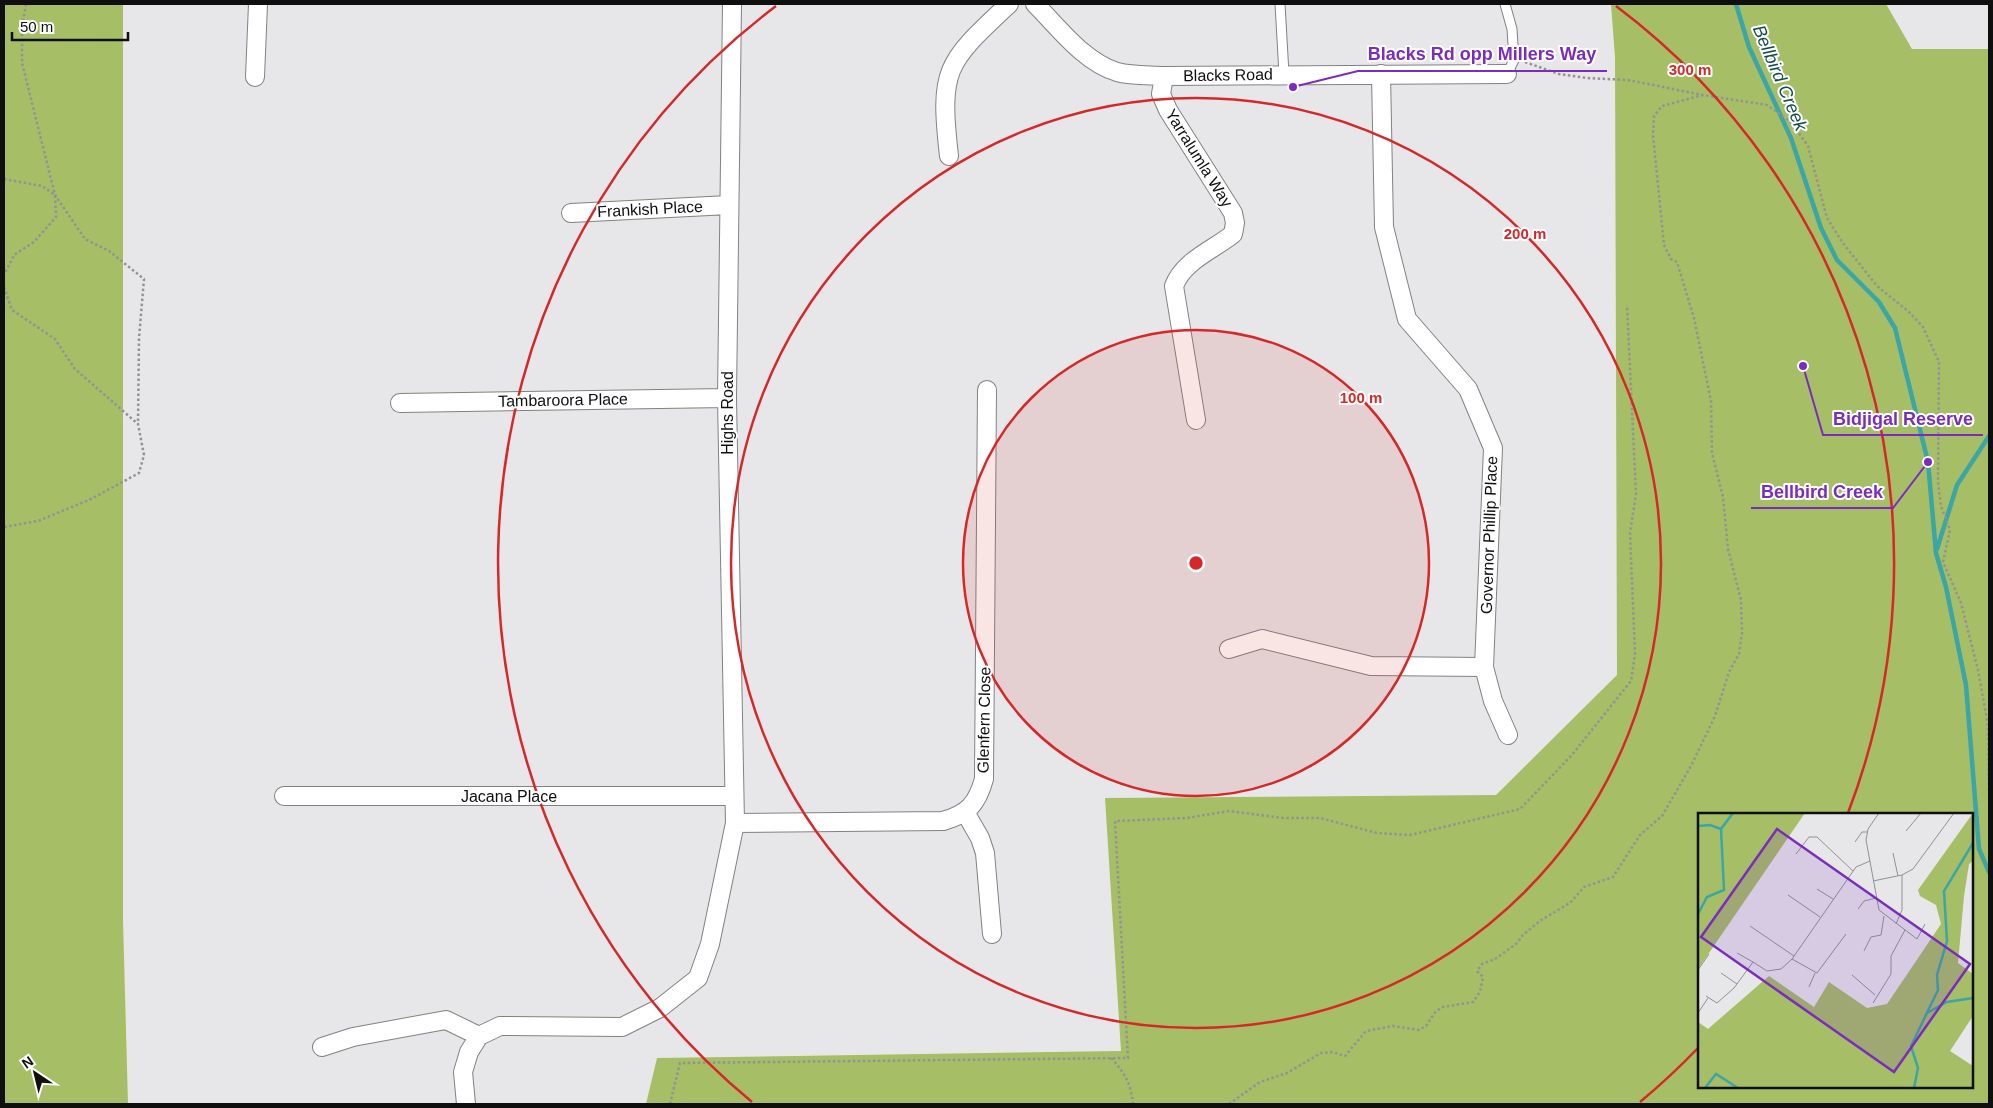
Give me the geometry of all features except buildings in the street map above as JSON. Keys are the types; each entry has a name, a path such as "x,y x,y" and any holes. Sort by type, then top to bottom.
{"street":[{"path":"255,77 258,4"},
{"name":"Highs Road","path":"479,1036 500,1026 622,1027 660,1008 698,978 710,944 735,823 726,398 732,4"},
{"path":"949,156 944,91 949,72 957,56 1009,4"},
{"name":"Blacks Road","path":"1035,4 1076,46 1101,66 1119,73 1164,76 1381,74 1510,67"},
{"name":"Governor Phillip Place","path":"1381,74 1384,227 1407,319 1468,389 1493,448 1484,667 1493,701 1508,735"},
{"name":"Yarralumla Way","path":"1164,76 1161,94 1168,110 1233,212 1235,223 1233,234 1186,266 1178,275 1174,286 1196,420"},
{"name":"Frankish Place","path":"572,212 729,206"},
{"name":"Glenfern Close","path":"965,812 978,798 984,779 987,390"},
{"name":"Tambaroora Place","path":"400,403 726,398"},
{"path":"1229,649 1262,639 1371,666 1484,667"},
{"name":"Jacana Place","path":"284,796 733,796"},
{"path":"735,823 943,821 965,812 980,838 985,853 992,934"},
{"path":"322,1047 353,1037 446,1020 479,1036 468,1052 463,1072 466,1104"}],"lane":[{"path":"1280,4 1284,74"},
{"path":"1505,4 1512,29 1510,67"}],"path":[{"path":"4,275 14,255 34,242 56,217 55,195 22,63 22,28 26,4"},
{"path":"1510,67 1586,78 1628,80 1767,105 1791,122 1808,146 1827,218 1842,242 1878,286 1908,311 1923,327 1939,362 1938,482 1941,506 1950,530 1943,562 1961,603 1978,670 1988,725 1989,791"},
{"path":"1229,1104 1260,1082 1287,1073 1321,1053 1332,1052 1345,1056 1366,1031 1393,1026 1418,1030 1426,1026 1436,1011 1443,1007 1473,1002 1483,986 1483,977 1477,971 1482,964 1506,952 1540,920 1570,903 1584,887 1613,877 1640,835 1662,816 1691,766 1715,716 1729,672 1739,654 1742,634 1741,600 1728,549 1723,497 1712,453 1711,401 1694,318 1678,262 1671,259 1664,245 1654,135 1654,116 1662,106 1704,95"},
{"path":"4,179 42,186 55,195 85,239 108,251 144,279 139,338 138,424 144,455 139,474 91,499 38,522 4,527"},
{"path":"4,287 12,310 55,339 75,368 138,424"},
{"path":"670,1104 680,1063 1128,1058 1115,821 1187,818 1229,812 1283,818 1320,818 1377,833 1410,835 1520,809 1572,756 1631,681 1635,654 1630,533 1636,494 1627,305"},
{"path":"1111,1058 1125,1073 1131,1089 1133,1104"}],"green space":[{"path":"4,4 123,4 123,920 128,1104 4,1104"},
{"path":"1611,4 1886,4 1912,49 1989,49 1989,1104 646,1104 657,1058 1121,1051 1105,798 1496,795 1617,675 1615,57"}],"waterway":[{"name":"Bellbird Creek","path":"1736,4 1749,47 1791,138 1821,228 1837,260 1879,302 1895,328 1928,462 1936,553 1946,587 1966,685 1979,849 1989,872"},
{"path":"1937,549 1957,485 1989,436"}],"place":[{"name":"Blacks Rd opp Millers Way","path":"1293,87"},
{"name":"Bidjigal Reserve","path":"1803,366"},
{"name":"Bellbird Creek","path":"1928,462"}]}
